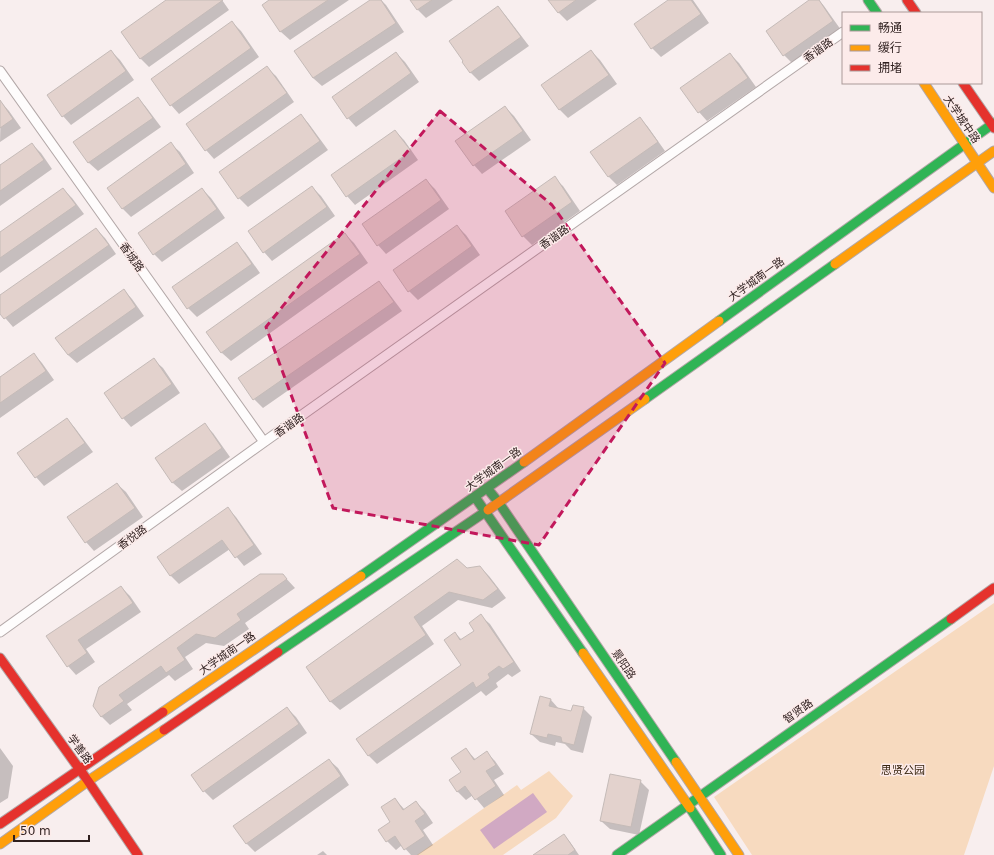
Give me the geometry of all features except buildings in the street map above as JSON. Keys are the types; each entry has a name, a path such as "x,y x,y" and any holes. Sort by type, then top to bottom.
{"main road":[{"path":"868,0 874,12"},
{"path":"907,0 915,12"},
{"name":"大学城中路","path":"925,84 994,188"},
{"name":"大学城中路","path":"964,84 993,126"},
{"name":"大学城南一路","path":"0,824 475,497 965,144 993,126"},
{"path":"0,844 88,781 499,503 994,151"},
{"name":"景阳路","path":"487,488 499,503 739,855"},
{"path":"475,497 721,855"},
{"name":"智贤路","path":"617,855 994,588"},
{"name":"学善路","path":"0,658 80,769 138,855"}],"street":[{"name":"香谐路","path":"264,442 842,33"},
{"name":"香城路","path":"0,71 264,442"},
{"name":"香悦路","path":"0,632 264,442"}],"highlighted area":[{"path":"440,111 552,205 665,363 539,545 333,508 266,327"}],"green space":[{"name":"思贤公园","path":"994,603 994,766 964,855 752,855 714,797"},
{"path":"549,771 573,796 556,818 503,855 417,855 517,785 521,790"}],"shaded area":[{"path":"533,793 547,812 494,849 480,830"}],"traffic: fast":[{"path":"868,0 876,12"},
{"path":"719,321 994,123"},
{"path":"645,399 835,264"},
{"path":"361,576 524,462"},
{"path":"487,488 499,503 676,762"},
{"path":"475,497 583,653"},
{"path":"278,652 488,510"},
{"path":"617,855 951,619"},
{"path":"690,808 721,855"}],"traffic: slow":[{"path":"925,84 994,188"},
{"path":"835,264 994,151"},
{"path":"524,462 719,321"},
{"path":"488,510 645,399"},
{"path":"163,712 361,576"},
{"path":"583,653 690,808"},
{"path":"0,844 88,781 164,730"},
{"path":"676,762 739,855"}],"traffic: jam":[{"path":"907,0 915,12"},
{"path":"964,84 994,128"},
{"path":"951,619 994,588"},
{"path":"164,730 278,652"},
{"path":"0,658 88,781 138,855"},
{"path":"0,824 163,712"}]}
